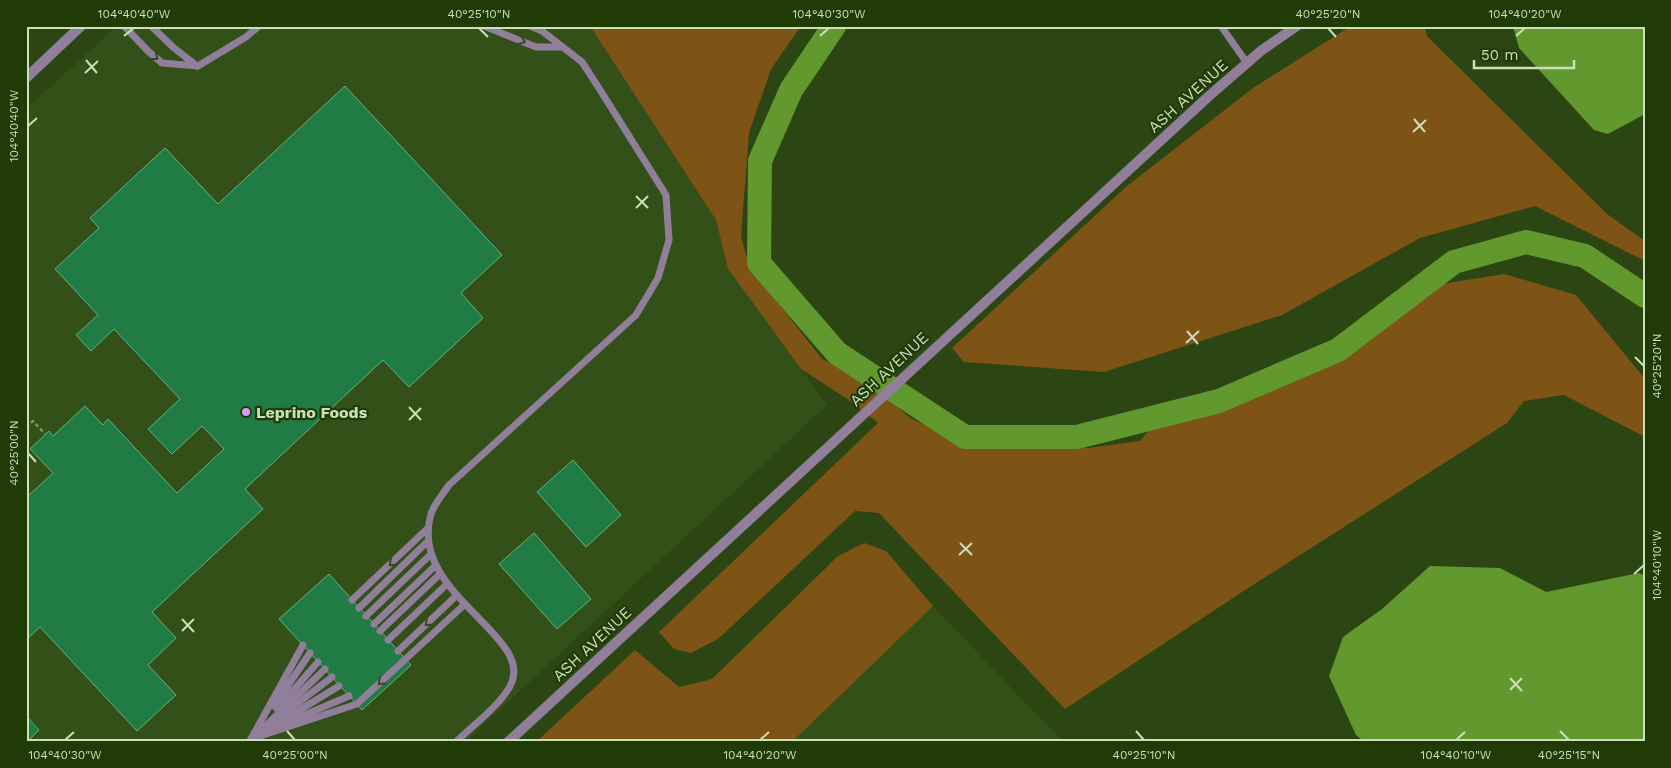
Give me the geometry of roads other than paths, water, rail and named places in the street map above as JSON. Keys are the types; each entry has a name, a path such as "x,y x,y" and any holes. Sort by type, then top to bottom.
{"street":[{"path":"26,78 81,26"},
{"name":"ASH AVENUE","path":"508,742 941,342 1247,63 1297,26"}],"lane":[{"path":"124,26 162,63 198,66 246,37 259,26"},
{"path":"151,26 174,48 198,66"},
{"path":"484,26 536,47 562,47"},
{"path":"456,742 493,708 510,687 515,666 506,645 447,584 435,566 427,542 427,529 431,512 449,485 636,315 658,278 669,240 666,195 582,62 542,31 530,26"},
{"path":"1220,26 1247,63"},
{"path":"352,600 427,529"},
{"path":"359,608 427,542"},
{"path":"366,616 430,555"},
{"path":"374,624 435,566"},
{"path":"380,631 440,574"},
{"path":"388,640 447,584"},
{"path":"398,651 457,595"},
{"path":"250,740 357,704 465,604"},
{"path":"250,740 303,645"},
{"path":"250,740 310,653"},
{"path":"250,740 318,662"},
{"path":"250,740 324,669"},
{"path":"250,740 332,677"},
{"path":"250,740 340,686"},
{"path":"250,740 349,696"}],"waterway":[{"path":"834,26 791,90 760,161 759,263 837,353 965,437 1077,437 1219,401 1338,350 1454,262 1526,242 1585,256 1645,296"}],"place":[{"name":"Leprino Foods","path":"246,412"}]}
